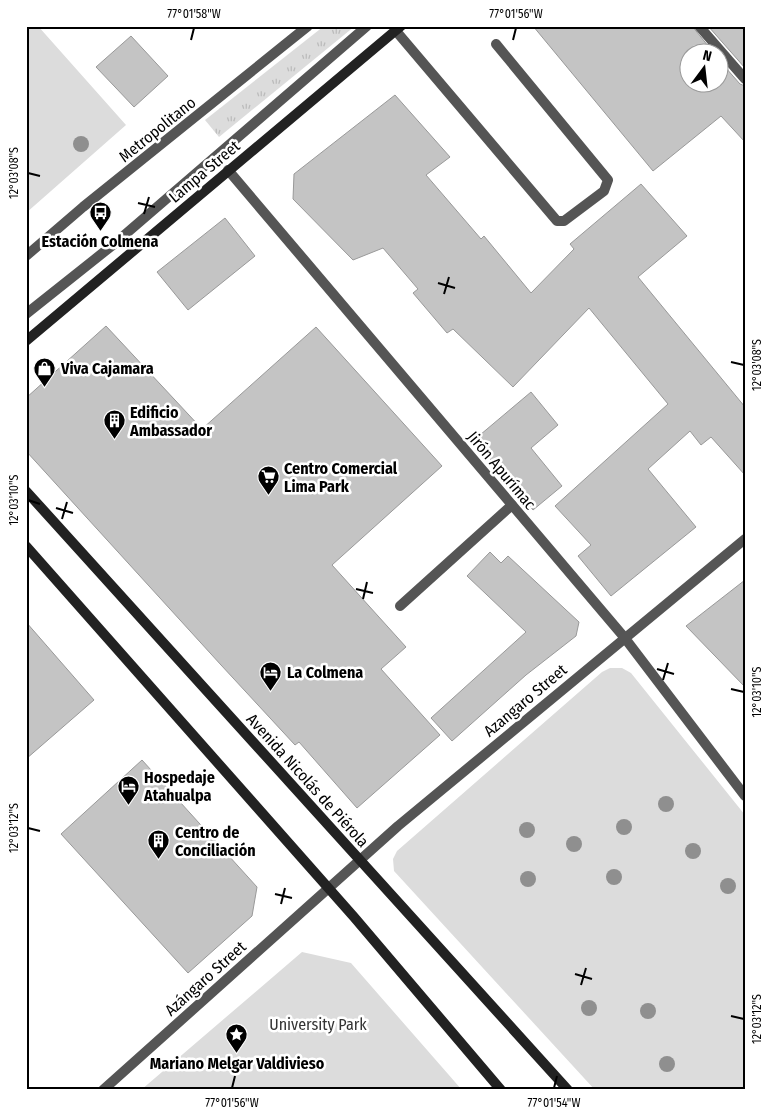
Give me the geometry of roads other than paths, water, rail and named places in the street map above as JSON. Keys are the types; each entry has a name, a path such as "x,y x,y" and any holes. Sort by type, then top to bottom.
{"main road":[{"name":"Lampa Street","path":"26,341 398,29"},
{"name":"Avenida Nicolás de Piérola","path":"26,491 568,1090"},
{"path":"26,546 502,1090"}],"street":[{"name":"Metropolitano","path":"26,256 83,207 308,26"},
{"path":"26,314 114,244 367,26"},
{"path":"699,26 745,78"},
{"path":"398,29 558,221 564,221 604,191 608,180 496,44"},
{"name":"Jirón Apurímac","path":"228,170 624,637 745,796"},
{"path":"400,606 512,505"},
{"name":"Azangaro Street","path":"327,888 624,637 745,539"},
{"name":"Azángaro Street","path":"103,1090 327,888"}],"place":[{"name":"Estación Colmena","path":"100,231"},
{"name":"Viva Cajamara","path":"45,387"},
{"name":"Edificio Ambassador","path":"114,440"},
{"name":"Centro Comercial Lima Park","path":"268,496"},
{"name":"La Colmena","path":"271,691"},
{"name":"Hospedaje Atahualpa","path":"128,805"},
{"name":"Centro de Conciliación","path":"159,860"},
{"name":"Mariano Melgar Valdivieso","path":"237,1053"}],"park label":[{"name":"University Park","path":"318,1024"}]}
